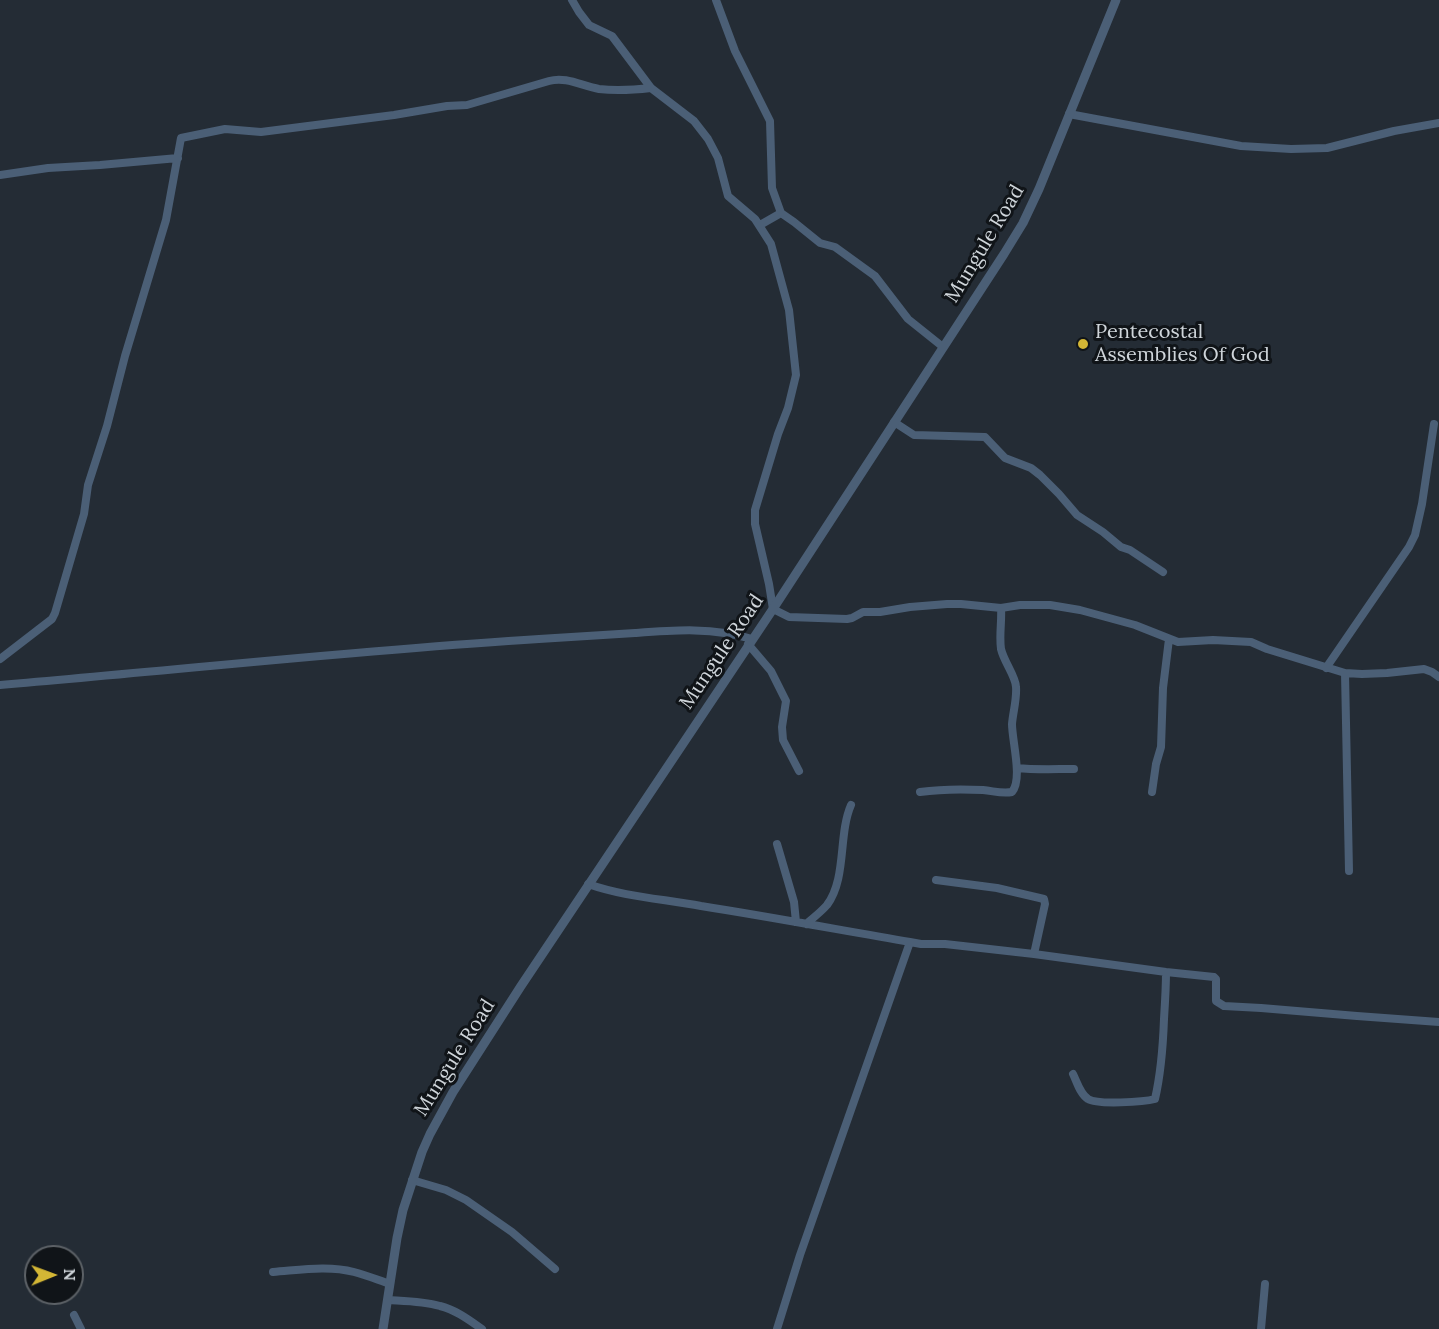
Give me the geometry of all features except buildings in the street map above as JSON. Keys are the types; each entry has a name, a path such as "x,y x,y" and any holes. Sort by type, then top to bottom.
{"street":[{"path":"572,0 590,25 612,36 651,88 694,121 708,139 718,158 728,196 755,219 771,243 789,309 796,375 788,408 755,510 755,524 773,609 789,618 846,619 863,612 947,604 1001,608 1020,605 1050,605 1080,610 1135,625 1178,642 1213,640 1251,642 1345,673 1379,674 1424,669 1439,676"},
{"path":"716,0 735,51 770,121 772,188 781,213 820,243 835,247 875,276 908,320 943,347"},
{"name":"Mungule Road","path":"383,1329 397,1238 412,1180 430,1134 453,1092 588,884 773,609 1004,254 1023,222 1047,169 1116,0"},
{"path":"0,659 56,614 84,514 88,485 166,220 181,138 225,129 261,132 467,105 561,78 598,88 623,91 651,88"},
{"path":"1069,114 1241,146 1292,150 1327,148 1394,131 1439,123"},
{"path":"0,175 48,168 178,158"},
{"path":"760,225 781,213"},
{"path":"894,422 914,435 985,437 1005,458 1031,468 1040,475 1077,515 1121,547 1130,550 1163,572"},
{"path":"1326,668 1415,535 1434,423"},
{"path":"920,792 939,789 983,790 1003,794 1012,792 1016,787 1017,768 1012,727 1016,685 1002,650 1001,608"},
{"path":"0,685 500,641 691,629 732,633 750,642 771,671 786,701 782,727 783,740 800,771"},
{"path":"1152,792 1161,747 1163,688 1169,639"},
{"path":"1345,673 1349,871"},
{"path":"1017,768 1074,769"},
{"path":"806,924 827,904 836,885 843,849 843,835 851,805"},
{"path":"777,844 794,903 796,922"},
{"path":"936,880 998,888 1044,899 1045,904 1034,954"},
{"path":"588,884 604,890 921,944 945,944 1034,954 1214,977 1216,979 1216,1001 1224,1006 1439,1022"},
{"path":"777,1329 800,1255 910,942"},
{"path":"1073,1074 1086,1098 1094,1102 1155,1099 1163,1049 1166,972"},
{"path":"412,1180 446,1190 466,1200 512,1232 555,1269"},
{"path":"273,1272 318,1268 339,1269 390,1284"},
{"path":"1261,1329 1264,1284"},
{"path":"388,1300 441,1306 482,1329"},
{"path":"74,1315 81,1329"}],"place":[{"name":"Pentecostal Assemblies Of God","path":"1083,344"}]}
